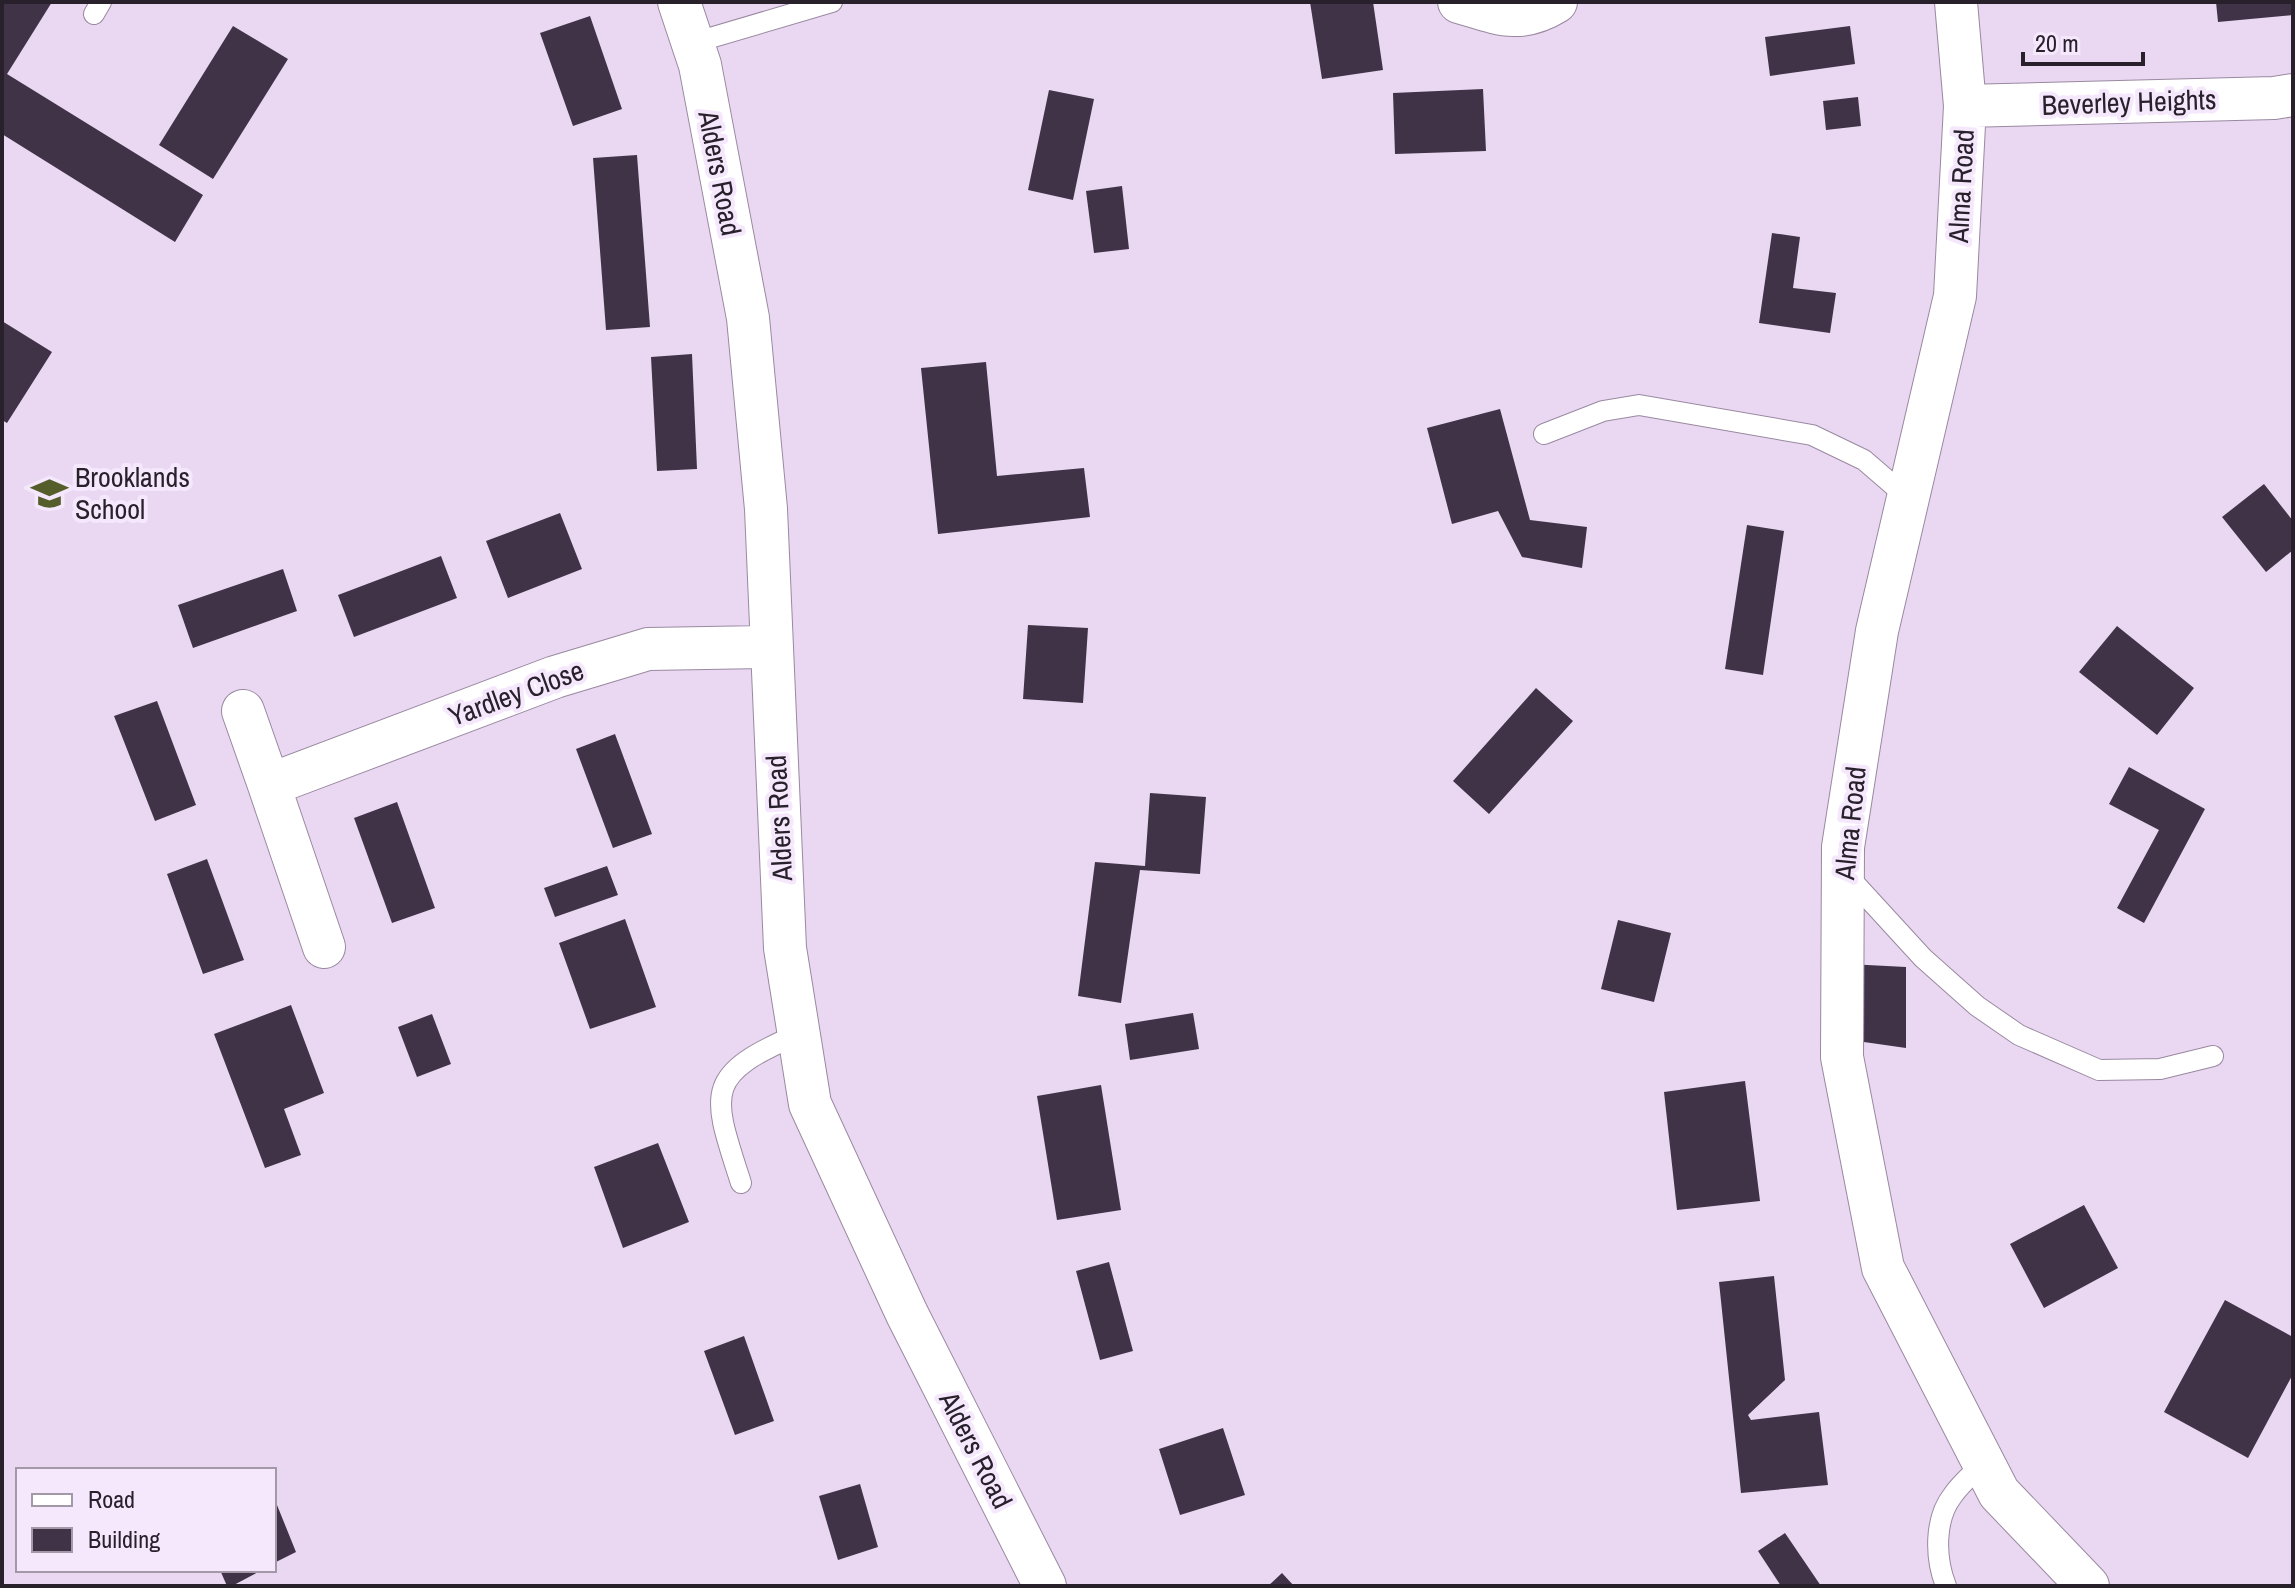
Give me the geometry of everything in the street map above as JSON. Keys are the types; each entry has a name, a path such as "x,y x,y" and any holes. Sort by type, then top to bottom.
{"street":[{"name":"Alders Road","path":"679,2 700,65 748,318 766,509 785,948 810,1104 907,1314 1045,1586"},
{"path":"1459,2 1501,14 1525,16 1556,2"},
{"name":"Alma Road","path":"1956,2 1965,106 1955,296 1877,631 1843,847 1842,1057 1883,1268 1999,1493 2088,1586"},
{"name":"Beverley Heights","path":"1965,106 2293,95"},
{"name":"Yardley Close","path":"269,785 555,677 648,649 771,647"},
{"path":"243,711 324,947"}],"lane":[{"path":"693,43 832,2"},
{"path":"1544,434 1603,411 1639,405 1812,435 1864,460 1908,498"},
{"path":"1843,871 1923,958 1977,1006 2019,1035 2099,1070 2160,1069 2213,1056"},
{"path":"741,1183 721,1120 719,1097 730,1076 743,1062 763,1049 799,1034"},
{"path":"1946,1586 1940,1572 1938,1543 1942,1517 1952,1496 1984,1462"}],"building":[{"path":"2,2 52,2 7,74 203,195 175,242 2,134"},
{"path":"1310,2 1373,2 1383,70 1322,79"},
{"path":"2216,2 2293,2 2293,15 2218,22"},
{"path":"590,16 622,109 573,126 540,33"},
{"path":"233,26 288,59 213,179 159,145"},
{"path":"1850,26 1855,64 1770,76 1765,37"},
{"path":"1483,89 1486,151 1395,154 1393,93"},
{"path":"1049,90 1094,99 1073,200 1028,190"},
{"path":"1858,97 1861,126 1826,130 1823,101"},
{"path":"637,155 650,327 606,330 593,158"},
{"path":"1122,186 1129,249 1094,253 1086,191"},
{"path":"1772,233 1800,237 1793,288 1836,293 1830,333 1759,323"},
{"path":"2,321 52,352 7,423 2,420"},
{"path":"692,354 697,469 657,471 651,357"},
{"path":"986,362 997,476 1084,468 1090,517 938,534 921,368"},
{"path":"1500,409 1530,520 1587,527 1582,568 1522,557 1498,511 1452,524 1427,428"},
{"path":"2264,484 2293,521 2293,550 2266,572 2222,517"},
{"path":"560,513 582,569 508,598 486,541"},
{"path":"1747,525 1784,531 1763,675 1725,669"},
{"path":"441,556 457,598 354,637 338,595"},
{"path":"283,569 297,611 193,648 178,605"},
{"path":"1028,625 1088,628 1083,703 1023,699"},
{"path":"2117,626 2194,688 2157,735 2079,672"},
{"path":"1536,688 1573,721 1489,814 1453,781"},
{"path":"157,701 196,805 155,821 114,716"},
{"path":"615,734 652,834 613,848 576,749"},
{"path":"2129,767 2205,809 2144,923 2117,908 2159,830 2109,804"},
{"path":"1150,793 1206,797 1200,874 1140,870 1121,1003 1078,996 1095,862 1145,866"},
{"path":"397,802 435,908 392,923 354,818"},
{"path":"207,859 244,960 203,974 167,874"},
{"path":"607,866 618,895 555,917 544,888"},
{"path":"625,919 656,1007 590,1029 559,943"},
{"path":"1618,920 1671,933 1654,1002 1601,989"},
{"path":"1848,964 1906,967 1906,1048 1850,1040"},
{"path":"291,1005 324,1093 284,1109 301,1155 265,1168 214,1034"},
{"path":"1193,1013 1199,1049 1130,1060 1125,1024"},
{"path":"432,1014 451,1064 417,1077 398,1027"},
{"path":"1745,1081 1760,1201 1677,1210 1664,1092"},
{"path":"1101,1085 1121,1210 1057,1220 1037,1096"},
{"path":"658,1143 689,1222 623,1248 594,1167"},
{"path":"2084,1205 2118,1268 2044,1308 2010,1244"},
{"path":"1109,1262 1133,1351 1100,1360 1076,1271"},
{"path":"1774,1276 1785,1380 1748,1415 1751,1420 1819,1412 1828,1485 1741,1493 1719,1282"},
{"path":"2225,1300 2293,1337 2293,1374 2248,1458 2164,1412"},
{"path":"744,1336 774,1421 735,1435 704,1351"},
{"path":"1223,1428 1245,1495 1180,1515 1159,1449"},
{"path":"860,1484 878,1547 838,1560 819,1496"},
{"path":"276,1505 296,1552 276,1562"},
{"path":"1785,1533 1821,1586 1781,1586 1758,1551"},
{"path":"221,1572 258,1572 232,1586 227,1586"},
{"path":"1282,1573 1294,1586 1268,1586"}],"place":[{"name":"Brooklands School","path":"49,493"}]}
